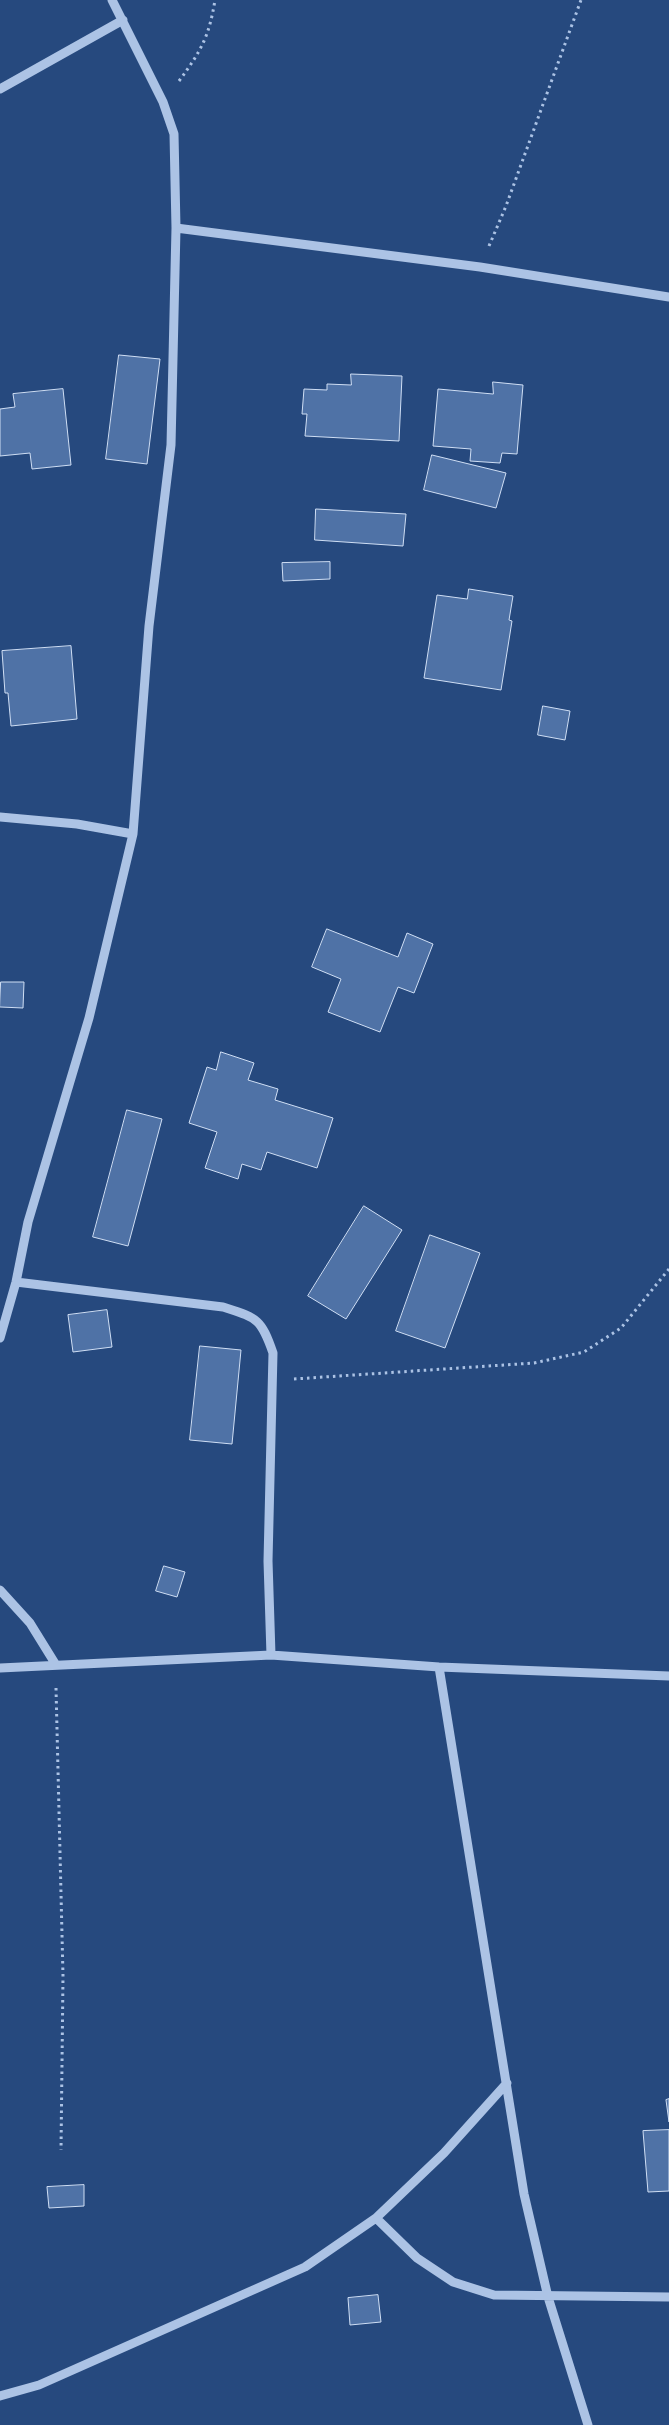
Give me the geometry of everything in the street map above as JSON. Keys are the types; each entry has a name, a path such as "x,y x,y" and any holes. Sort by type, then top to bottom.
{"street":[{"path":"0,1338 16,1282 28,1222 88,1018 133,834 149,626 171,445 176,228 174,134 163,102 112,0"},
{"path":"0,89 123,20"},
{"path":"176,228 480,267 669,297"},
{"path":"0,817 77,824 133,834"},
{"path":"16,1282 223,1307 250,1316 265,1329 273,1353 274,1380 269,1470 271,1656"},
{"path":"0,1590 30,1623 56,1665"},
{"path":"0,1668 271,1656 439,1667 669,1676"},
{"path":"439,1667 524,2194 548,2297 588,2425"},
{"path":"0,2396 40,2385 305,2267 376,2218 444,2153 506,2083"},
{"path":"376,2218 417,2258 453,2282 494,2295 669,2297"}],"path":[{"path":"163,102 203,46 212,22 215,0"},
{"path":"480,267 506,206 581,0"},
{"path":"274,1380 534,1363 584,1352 621,1328 669,1269"},
{"path":"56,1665 64,1976 61,2150"}],"building":[{"path":"119,355 160,359 147,464 106,459"},
{"path":"351,374 402,376 399,441 305,436 307,414 302,414 304,389 327,390 327,384 351,385"},
{"path":"493,382 523,385 517,454 502,453 500,463 470,461 471,449 433,446 438,389 493,394"},
{"path":"63,389 71,465 32,469 30,453 0,456 0,409 15,407 13,394"},
{"path":"432,455 506,473 496,508 424,490"},
{"path":"316,509 406,514 403,546 315,540"},
{"path":"330,562 330,579 283,581 282,563"},
{"path":"469,589 513,596 509,620 512,621 501,690 424,678 437,595 467,599"},
{"path":"71,646 77,719 11,726 8,693 5,693 2,651"},
{"path":"543,706 570,711 565,740 538,735"},
{"path":"327,929 398,957 407,933 433,944 414,993 398,987 380,1032 328,1012 341,979 312,967"},
{"path":"1,982 24,982 23,1008 0,1007"},
{"path":"221,1052 254,1063 248,1080 278,1089 275,1100 333,1118 317,1168 267,1152 261,1170 242,1164 238,1179 205,1168 217,1132 189,1123 207,1067 216,1070"},
{"path":"127,1110 162,1119 128,1246 93,1237"},
{"path":"364,1206 402,1230 346,1319 308,1296"},
{"path":"430,1235 480,1253 445,1348 396,1331"},
{"path":"107,1310 112,1347 73,1352 68,1315"},
{"path":"200,1346 241,1350 232,1444 190,1440"},
{"path":"164,1566 185,1572 177,1597 156,1591"},
{"path":"669,2099 669,2122 666,2100"},
{"path":"669,2130 669,2191 648,2192 643,2131"},
{"path":"84,2185 84,2206 49,2208 47,2187"},
{"path":"378,2295 381,2322 350,2325 348,2298"}]}
